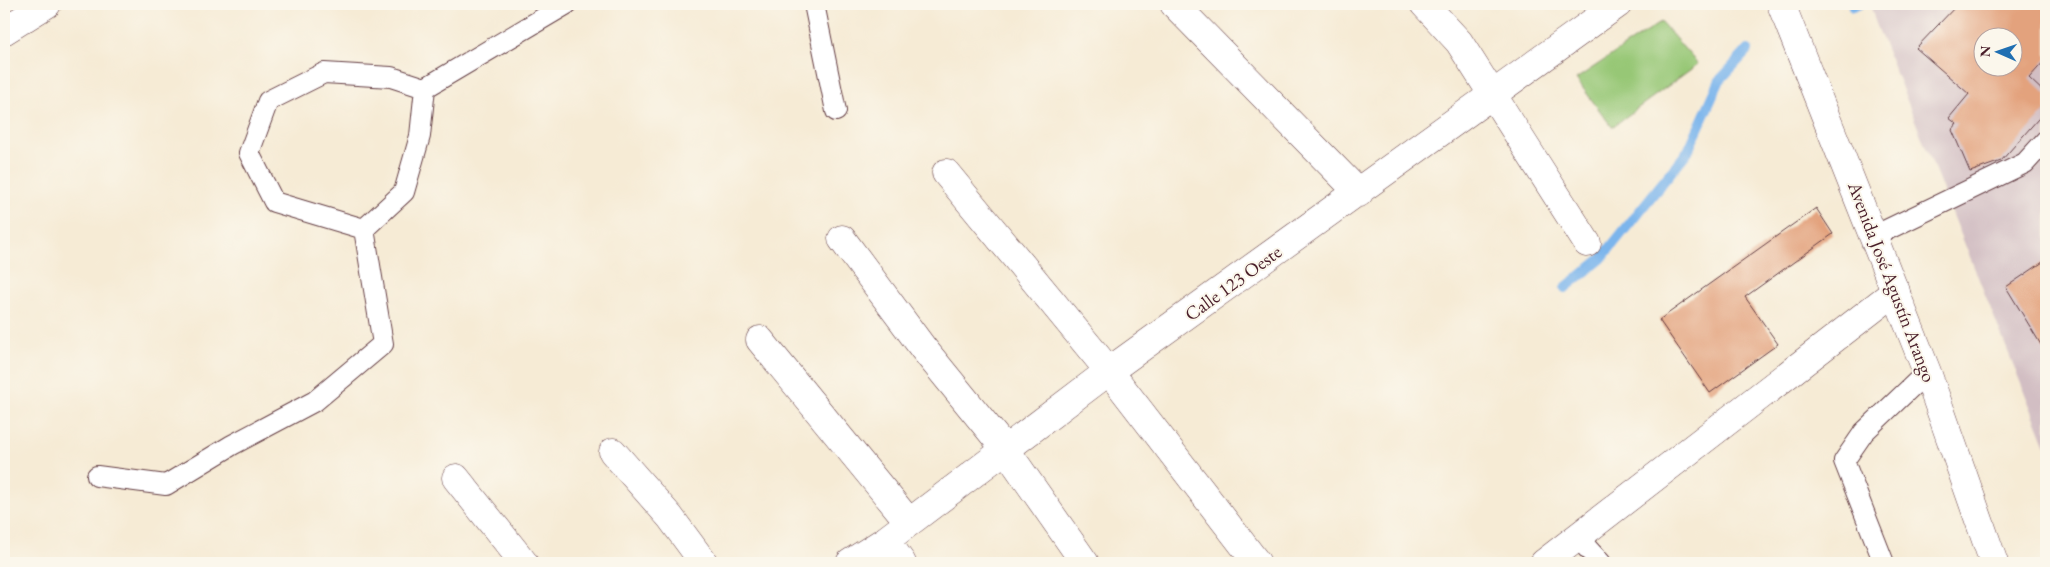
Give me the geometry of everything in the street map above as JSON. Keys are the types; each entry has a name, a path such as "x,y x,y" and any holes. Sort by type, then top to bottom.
{"street":[{"path":"4,31 47,4"},
{"path":"1174,4 1359,193"},
{"path":"1424,4 1459,42 1587,243"},
{"name":"Calle 123 Oeste","path":"850,563 886,540 1110,371 1359,193 1618,4"},
{"name":"Avenida José Agustín Arango","path":"1782,4 1927,372 1994,563"},
{"path":"946,173 1110,371 1257,563"},
{"path":"842,239 923,348 1006,450 1085,563"},
{"path":"1544,563 1896,291"},
{"path":"760,340 909,522"},
{"path":"613,452 670,517 704,563"},
{"path":"456,478 524,563"},
{"path":"886,540 902,563"}],"lane":[{"path":"364,229 274,202 249,153 268,101 324,73 391,78 425,88 567,4"},
{"path":"814,4 836,111"},
{"path":"364,229 404,192 420,136 425,88"},
{"path":"1874,236 2025,163 2046,140"},
{"path":"97,476 166,485 232,445 315,401 383,344 364,229"},
{"path":"1884,563 1844,461 1864,432 1927,372"},
{"path":"1578,537 1601,563"}],"shaded area":[{"path":"1870,4 2046,4 2046,446 1875,21"}],"green space":[{"path":"1661,22 1698,64 1612,127 1576,79"}],"building":[{"path":"1958,4 2046,4 2046,59 2029,78 2046,94 2046,110 2001,161 1970,172 1952,130 1957,124 1949,118 1969,94 1916,48"},
{"path":"1816,208 1833,234 1745,297 1778,344 1710,393 1659,320"},
{"path":"2046,260 2046,353 2006,287"}],"waterway":[{"path":"1853,7 1860,4"},
{"path":"1565,288 1601,259 1688,151 1720,80 1748,50"}]}
